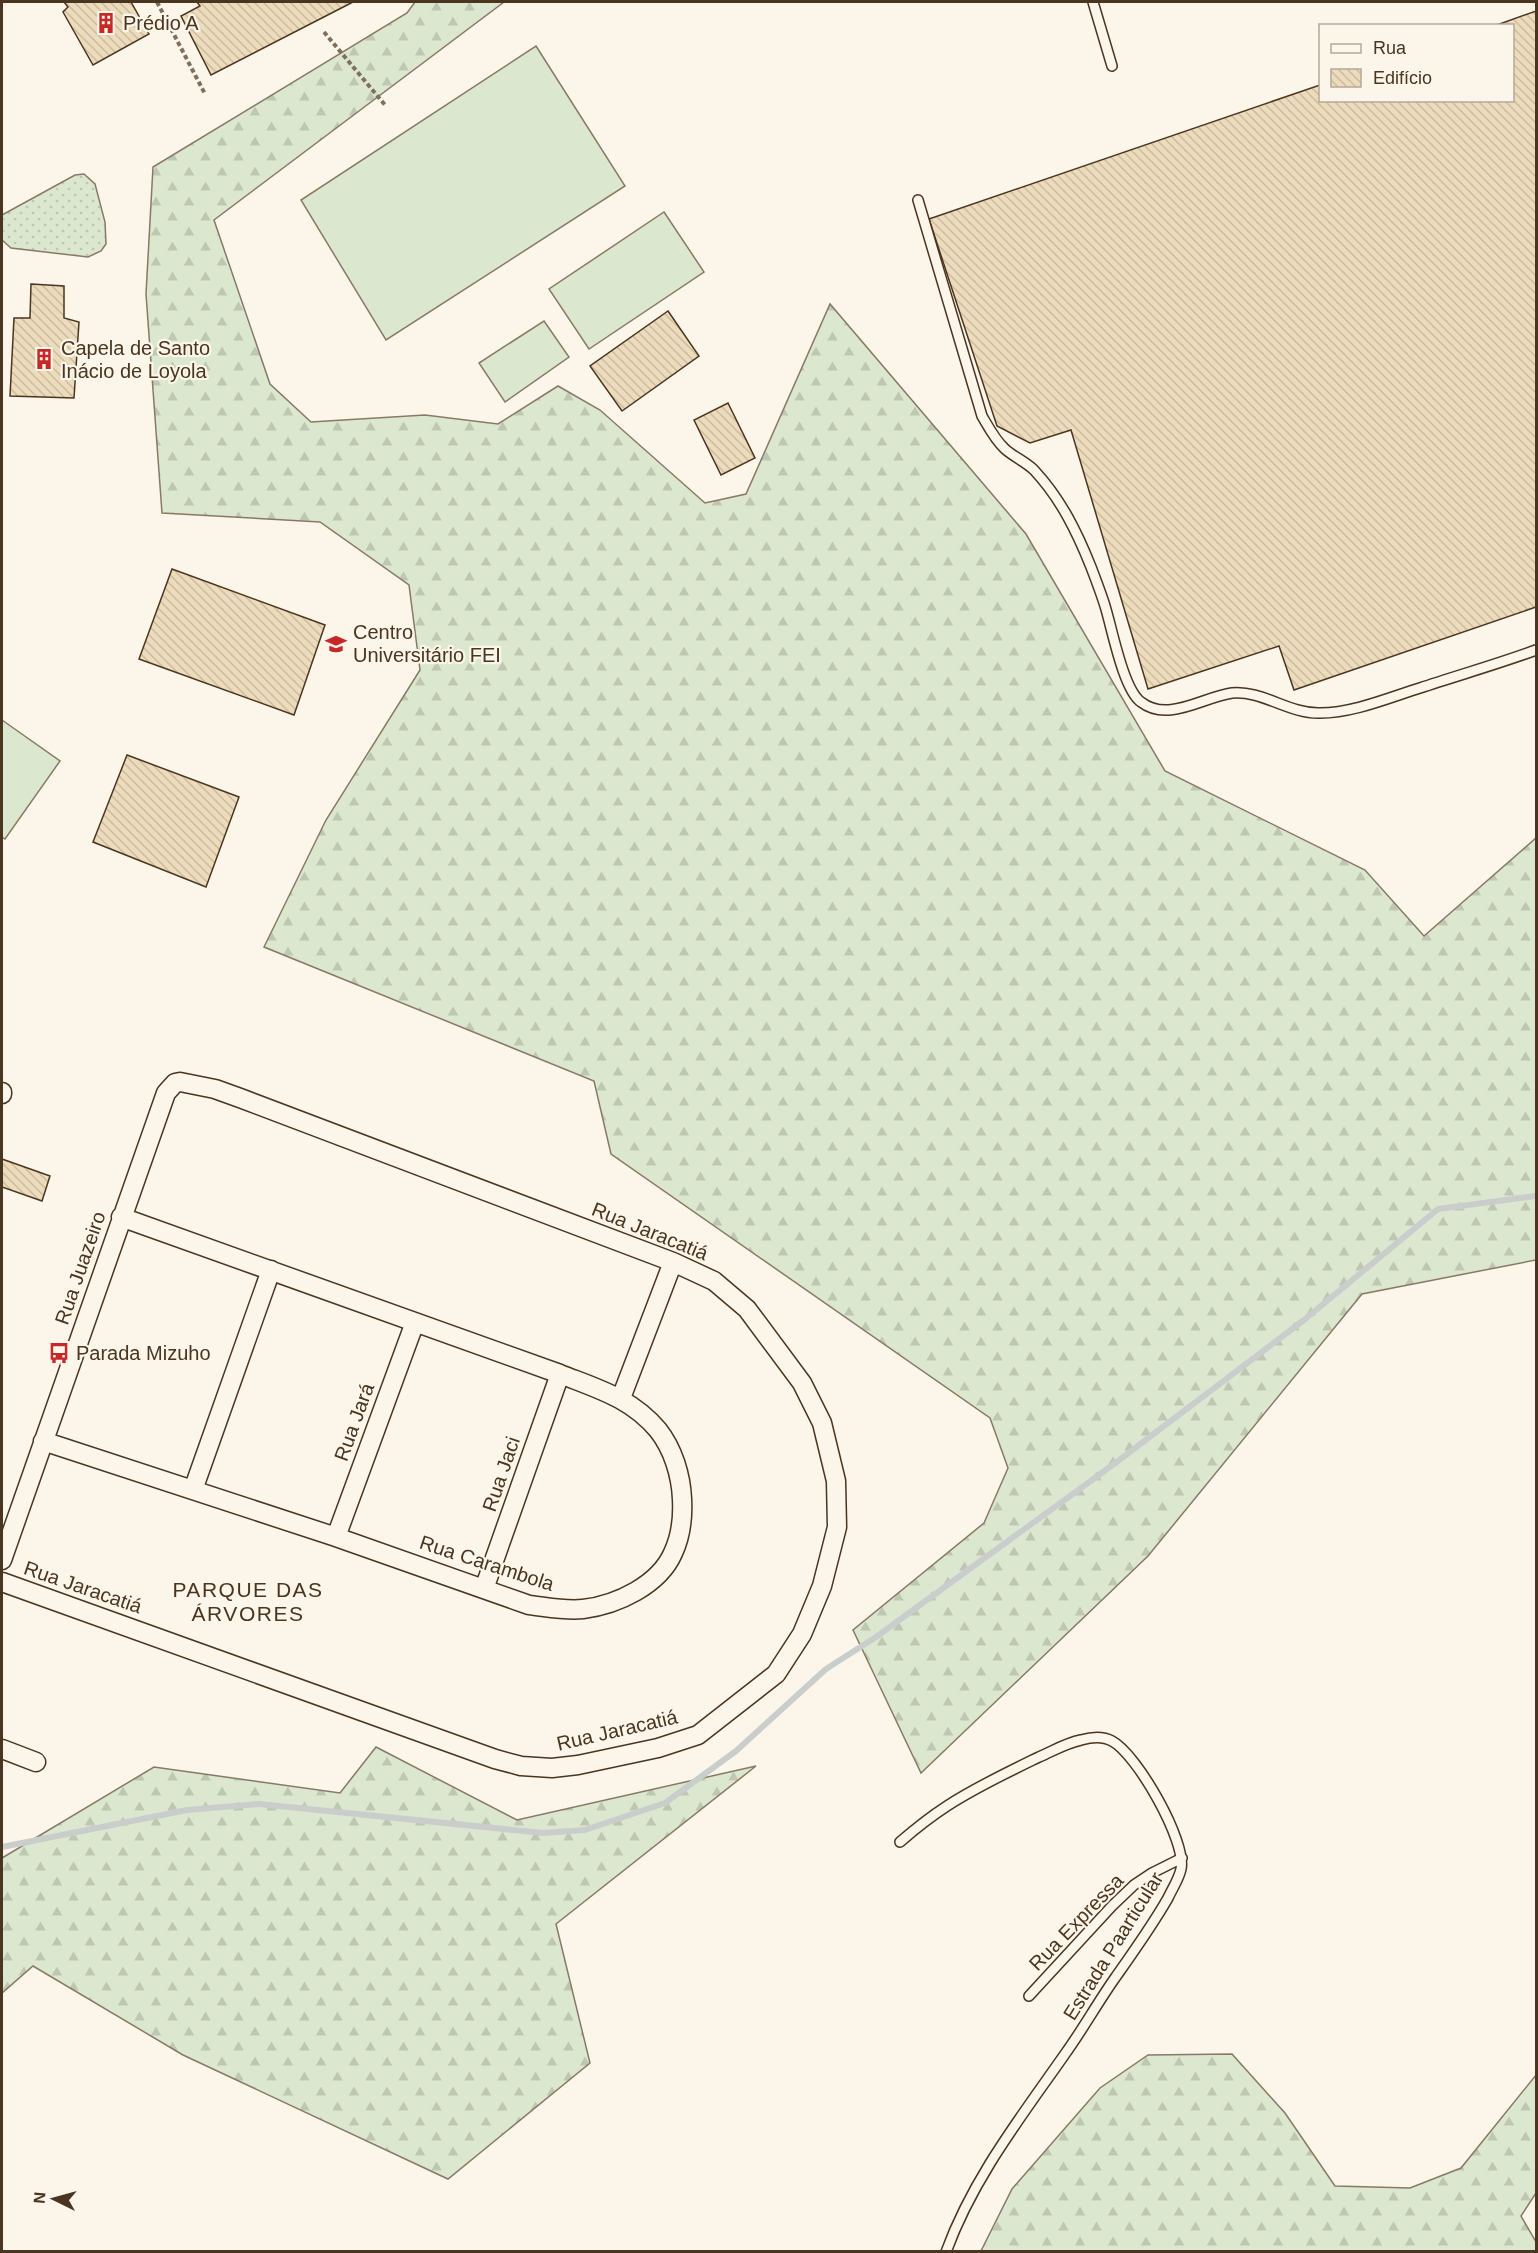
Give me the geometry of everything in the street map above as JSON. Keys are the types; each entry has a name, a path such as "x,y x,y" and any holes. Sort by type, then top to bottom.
{"street":[{"name":"Rua Juazeiro","path":"2,1560 121,1217 173,1087"},
{"name":"Rua Jaracatiá","path":"2,1582 141,1630 447,1743 521,1766 552,1768 578,1765 658,1748 698,1735 776,1674 802,1634 822,1586 837,1527 836,1480 822,1423 802,1383 777,1348 747,1309 714,1281 673,1262 240,1098 214,1089 173,1087"},
{"name":"Rua Carambola","path":"43,1441 336,1537 529,1605 556,1609 583,1609 607,1604 630,1594 649,1582 673,1554 680,1534 682,1490 677,1467 668,1444 657,1429 621,1398 560,1374 121,1217"},
{"path":"621,1398 673,1262"},
{"path":"193,1490 271,1270"},
{"name":"Rua Jará","path":"336,1537 415,1322"},
{"name":"Rua Jaci","path":"484,1589 560,1374"},
{"path":"2,1749 36,1762"}],"lane":[{"path":"1093,2 1112,66"},
{"path":"918,200 982,416 996,440 1032,467 1046,483 1075,527 1105,604 1126,678 1132,692 1140,702 1152,708 1165,710 1224,695 1245,693 1302,712 1336,712 1388,698 1536,650"},
{"name":"Estrada Paarticular","path":"900,1842 947,1806 986,1784 1063,1746 1097,1737 1111,1740 1124,1749 1135,1762 1150,1785 1171,1827 1182,1858 1181,1870 1157,1917 1066,2052 1005,2137 956,2224 946,2252"},
{"name":"Rua Expressa","path":"1029,1996 1134,1885 1182,1858"}],"path":[{"path":"157,2 205,94"},
{"path":"324,32 385,105"}],"green space":[{"path":"415,2 504,2 214,220 270,384 311,422 425,415 498,424 558,386 600,410 705,503 746,494 830,304 1026,534 1165,771 1365,870 1424,936 1536,838 1536,1260 1362,1294 1148,1556 921,1773 853,1630 984,1523 1008,1468 990,1418 611,1154 594,1081 264,947 326,820 420,670 409,585 320,522 162,513 146,294 153,167 407,13"},
{"path":"536,46 625,186 386,340 301,200"},
{"path":"84,174 95,184 105,222 106,244 101,251 88,257 11,248 2,240 2,215 75,175"},
{"path":"664,212 704,272 589,349 549,289"},
{"path":"544,321 569,357 505,402 479,363"},
{"path":"2,720 60,761 5,839 2,837"},
{"path":"376,1747 517,1820 756,1766 556,1924 590,2063 448,2179 183,2055 33,1966 2,1993 2,1858 154,1767 340,1793"},
{"path":"1232,2054 1285,2113 1335,2186 1410,2188 1461,2168 1536,2075 1536,2193 1521,2216 1536,2242 1536,2251 981,2251 1012,2189 1100,2088 1148,2055"}],"building":[{"name":"Prédio A","path":"64,2 131,2 149,34 93,65 63,12 68,7"},
{"path":"197,2 353,2 211,75 181,16 200,6"},
{"path":"1536,11 1536,607 1294,690 1279,646 1148,689 1071,430 1030,443 997,426 929,219 1319,85 1319,102 1514,102 1514,24 1500,24"},
{"name":"Capela de Santo Inácio de Loyola","path":"31,284 64,286 64,318 79,322 74,398 10,396 14,318 30,318"},
{"path":"668,311 699,356 622,411 590,366"},
{"path":"728,403 755,458 721,475 694,420"},
{"path":"172,569 325,625 294,715 139,659"},
{"path":"127,755 239,797 206,887 93,842"},
{"path":"2,1159 50,1176 42,1201 2,1187"}],"waterway":[{"path":"2,1847 187,1810 259,1804 543,1833 585,1830 665,1803 736,1751 826,1669 876,1637 1114,1464 1304,1320 1438,1209 1536,1196"}],"place":[{"name":"Prédio A","path":"106,23"},
{"name":"Capela de Santo Inácio de Loyola","path":"44,359"},
{"name":"Centro Universitário FEI","path":"336,644"},
{"name":"Parada Mizuho","path":"59,1353"}],"district":[{"name":"PARQUE DAS ÁRVORES","path":"248,1602"}]}
